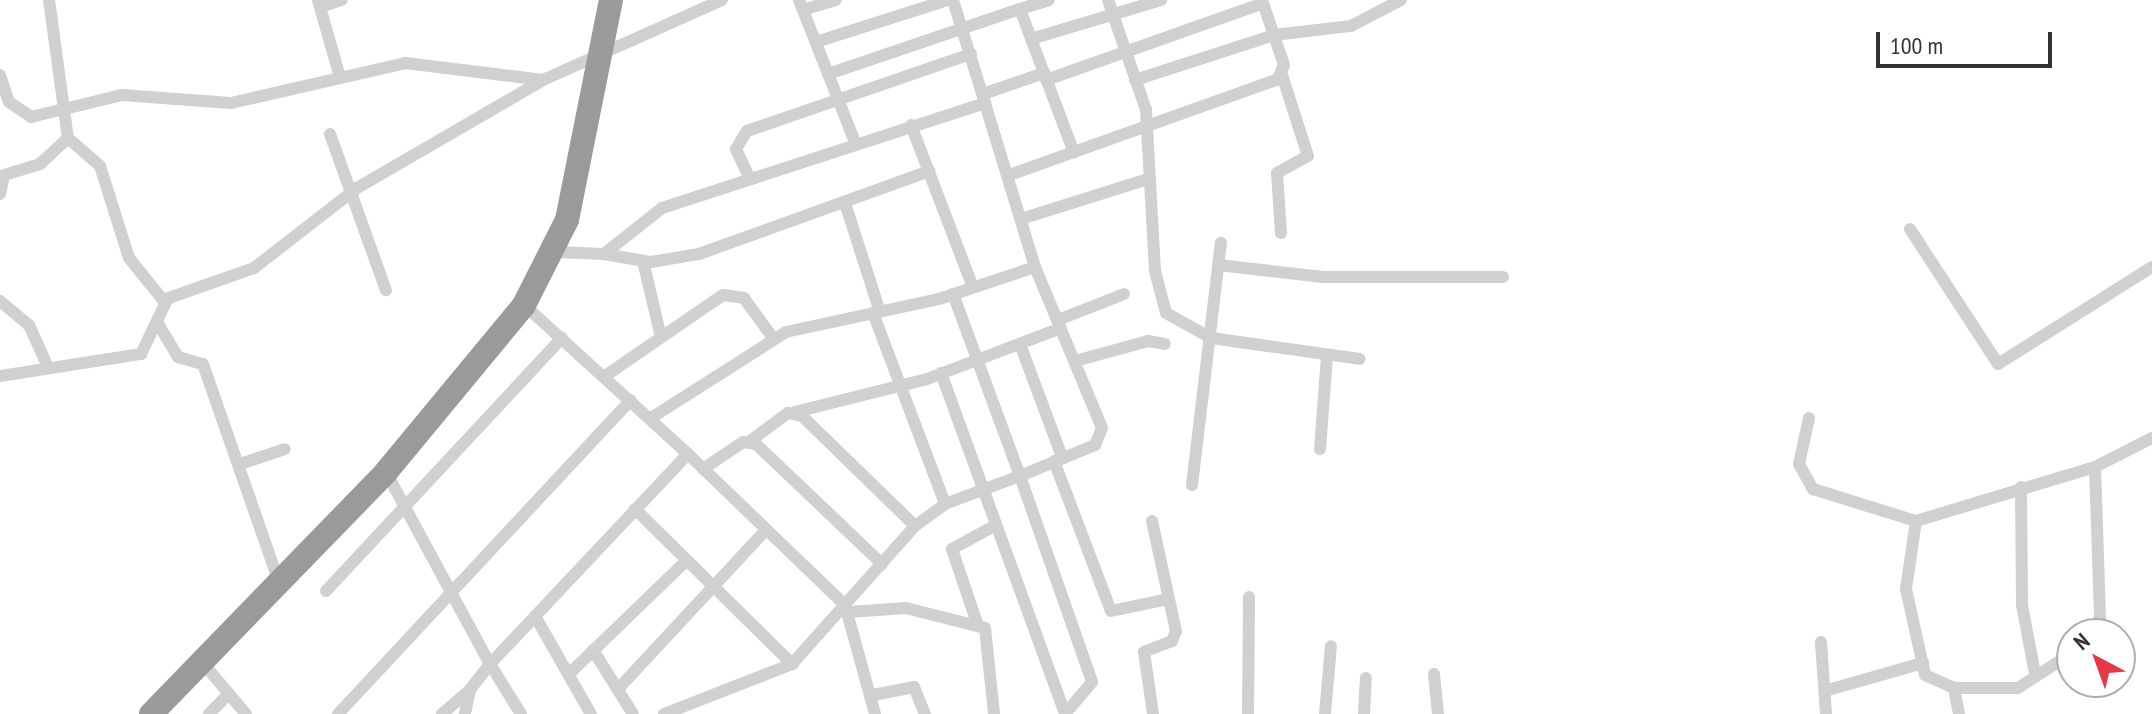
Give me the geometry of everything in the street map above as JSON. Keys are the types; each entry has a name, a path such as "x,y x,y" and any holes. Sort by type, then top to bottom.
{"highway":[{"path":"151,714 386,472 524,305 555,252 611,0"}],"street":[{"path":"0,194 4,175 40,164 68,138 69,112 49,0"},
{"path":"340,77 319,4 342,0"},
{"path":"0,376 47,365 141,354 167,300 254,268 351,194 543,80 597,61 722,0"},
{"path":"835,0 801,5 855,142"},
{"path":"664,714 792,664 847,609 915,526 945,504 1020,476 1102,437 1075,361 1035,267 1024,218 963,28 951,0 816,42"},
{"path":"828,74 1049,0"},
{"path":"1108,0 1135,80 1145,128 1160,301 1174,322 1207,336 1360,359"},
{"path":"1031,39 1114,18 1161,0"},
{"path":"1135,80 1274,35 1351,26 1401,0"},
{"path":"604,254 653,212 1262,2 1308,156 1277,173 1281,233"},
{"path":"1020,9 1074,153"},
{"path":"750,179 736,149 740,135 971,54"},
{"path":"0,75 9,102 24,115 69,112 122,95 231,103 340,77 431,63 543,80"},
{"path":"1009,175 1145,128 1282,75"},
{"path":"911,125 973,287"},
{"path":"330,134 386,290"},
{"path":"68,138 100,166 129,258 167,300"},
{"path":"555,252 604,254 643,261 723,248 929,171"},
{"path":"1024,218 1148,179"},
{"path":"845,203 901,387 945,504"},
{"path":"1910,229 1998,364 2152,267"},
{"path":"1192,485 1207,336 1221,243"},
{"path":"643,261 661,337"},
{"path":"1218,265 1323,277 1503,277"},
{"path":"651,418 773,338 953,294 1035,267"},
{"path":"605,376 732,293 744,298 773,338"},
{"path":"941,373 1065,714 1092,682 979,359 953,294"},
{"path":"703,469 795,412 901,387 941,373 1020,344 1124,294"},
{"path":"0,301 29,325 47,365"},
{"path":"524,305 651,418 847,609 873,695 875,714"},
{"path":"157,322 178,357 203,364 279,582"},
{"path":"326,591 406,511 562,338"},
{"path":"1075,361 1148,341 1165,344"},
{"path":"1020,344 1111,611 1168,599"},
{"path":"1320,449 1327,355"},
{"path":"338,714 631,400"},
{"path":"795,412 915,526"},
{"path":"1809,418 1799,464 1813,489 1916,521 2095,467 2152,438"},
{"path":"750,441 882,564"},
{"path":"240,464 285,449"},
{"path":"442,714 470,690 490,664 688,454"},
{"path":"2095,467 2100,618"},
{"path":"386,472 450,597 521,714"},
{"path":"2021,487 2022,605 2035,674"},
{"path":"635,509 792,664"},
{"path":"1152,521 1175,637 1144,652 1153,714"},
{"path":"1916,521 1906,589 1929,680 1954,688 2009,691 2056,662"},
{"path":"994,714 990,638 977,623 952,549 996,525"},
{"path":"619,688 715,589 766,530"},
{"path":"569,674 686,561"},
{"path":"1248,714 1249,597"},
{"path":"847,609 906,608 977,623"},
{"path":"535,616 591,714"},
{"path":"1821,642 1828,690 1826,714"},
{"path":"1325,714 1331,646"},
{"path":"593,650 633,714"},
{"path":"202,662 246,714"},
{"path":"1828,690 1923,663"},
{"path":"1434,674 1438,714"},
{"path":"1364,714 1366,678"},
{"path":"873,695 914,687 925,714"},
{"path":"1954,688 1959,714"},
{"path":"465,714 470,690"},
{"path":"209,714 228,694"}]}
